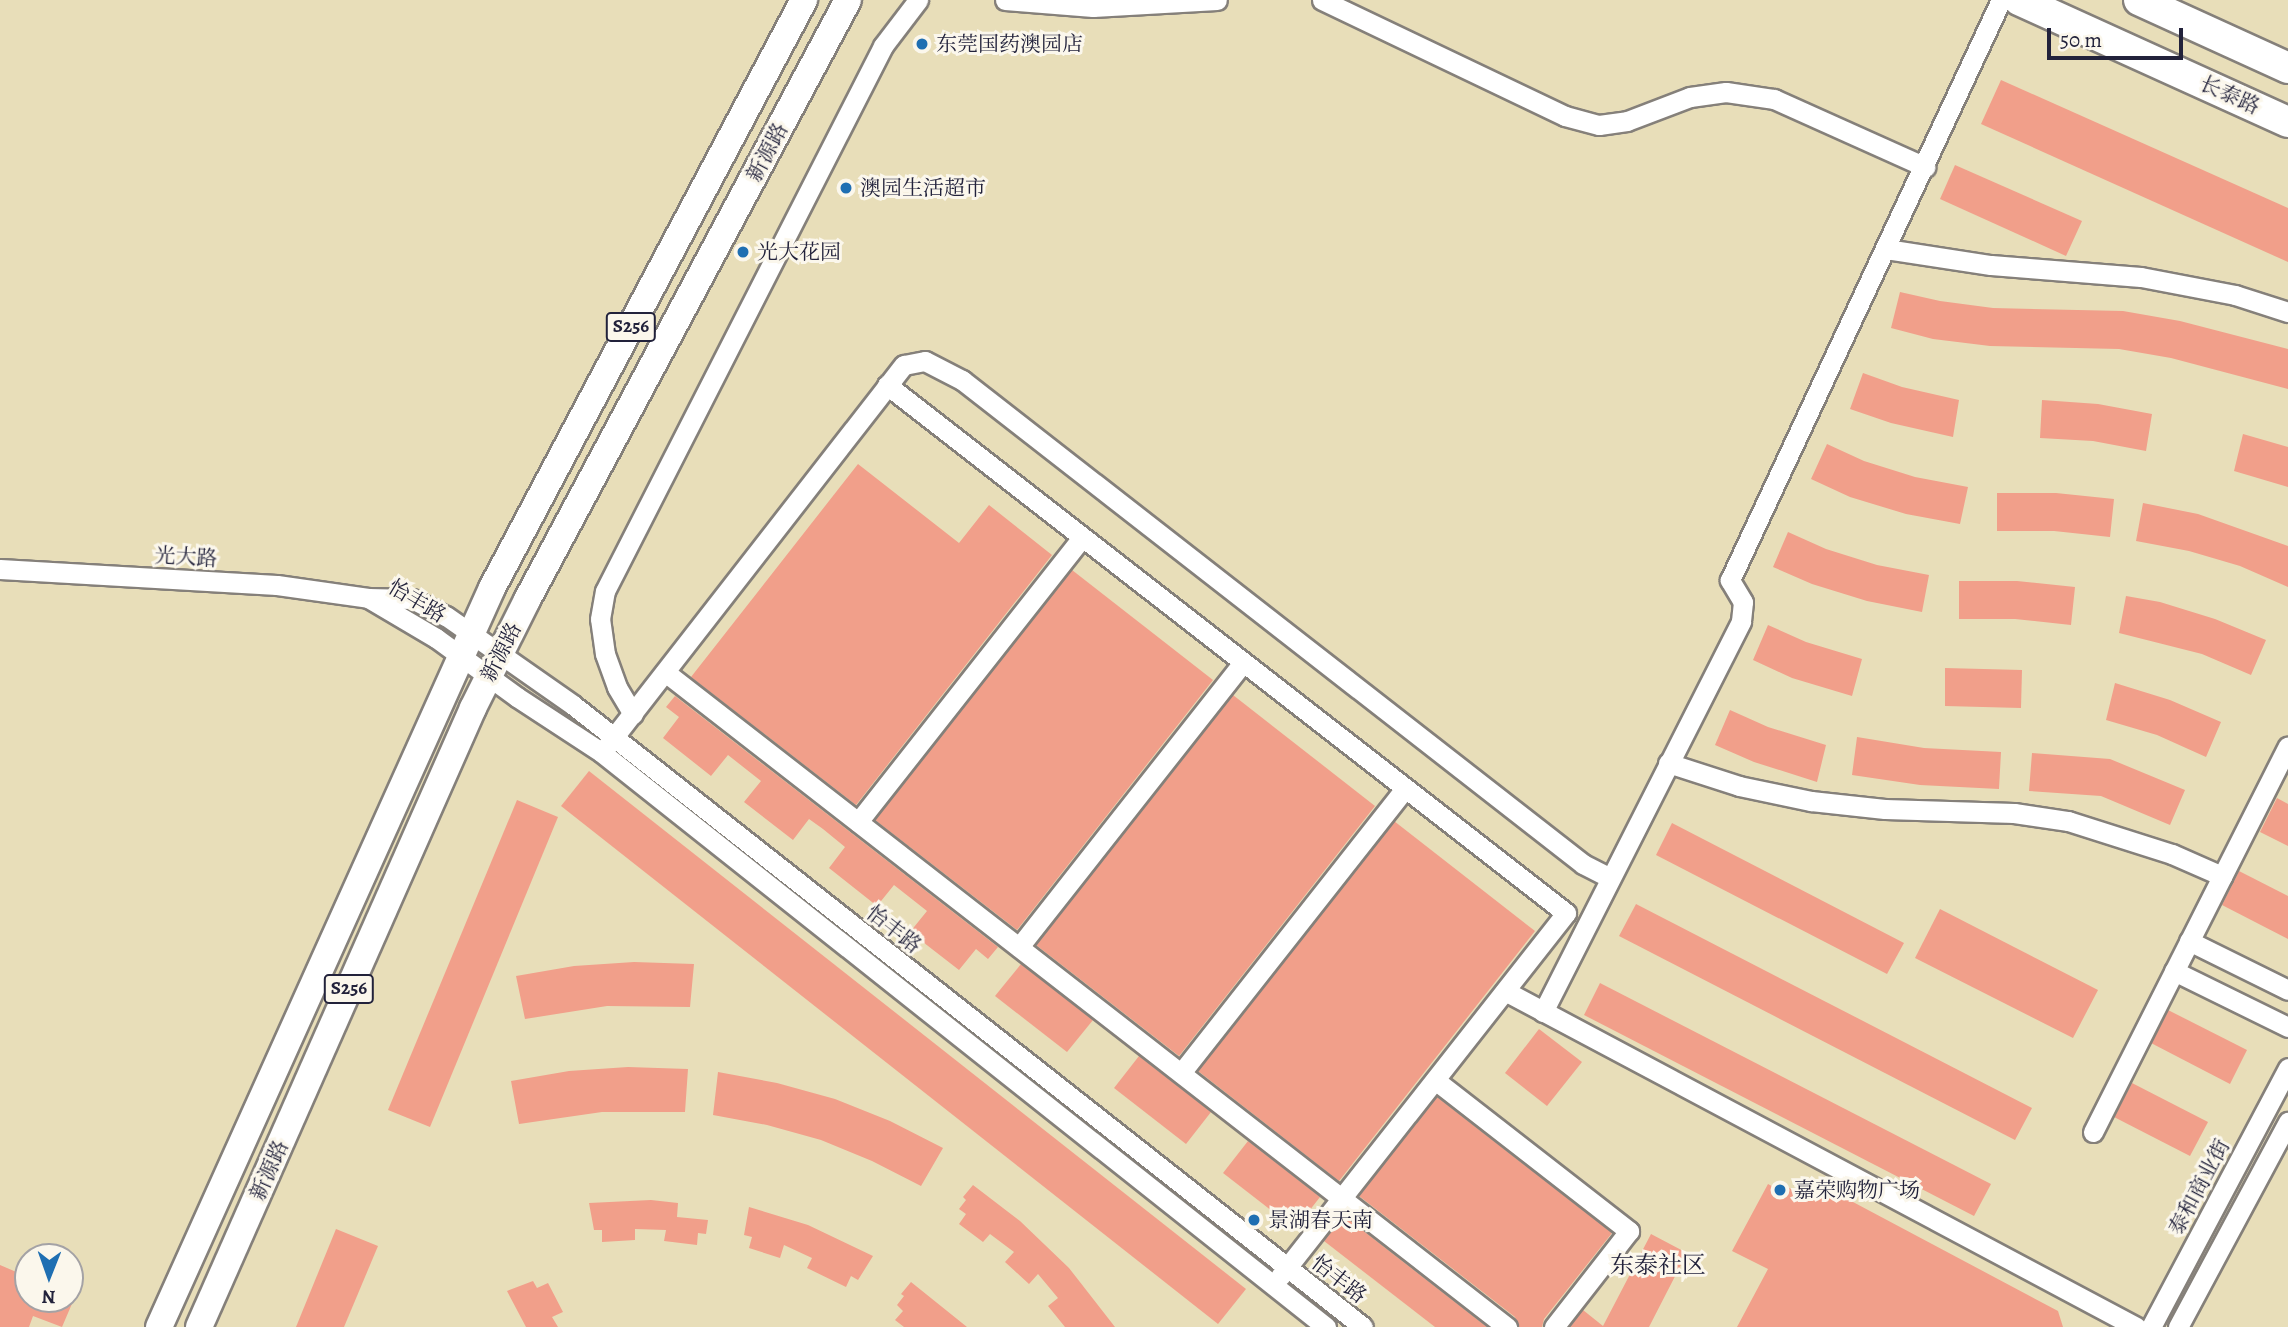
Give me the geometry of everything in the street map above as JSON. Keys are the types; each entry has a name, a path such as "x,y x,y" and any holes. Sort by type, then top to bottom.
{"highway":[{"name":"长泰路","path":"2019,0 2288,122"},
{"path":"2139,0 2288,68"}],"main road":[{"name":"新源路","path":"159,1327 466,644 804,0"},
{"name":"新源路","path":"200,1327 489,677 848,0"}],"street":[{"path":"633,714 617,687 605,654 600,619 605,592 883,46 918,0"},
{"path":"1005,0 1093,7 1217,0"},
{"path":"1322,0 1565,116 1599,125 1627,121 1690,97 1726,92 1774,99 1925,167"},
{"path":"1543,1012 1609,877 1741,621 1743,602 1730,580 2001,0"},
{"path":"1886,249 1992,265 2141,276 2235,295 2288,312"},
{"path":"608,745 904,365 925,361 962,380 1583,864 1609,877"},
{"path":"887,386 1566,913 1273,1285"},
{"path":"858,822 1082,537"},
{"name":"光大路","path":"0,569 277,585 368,598"},
{"name":"怡丰路","path":"368,598 436,638 501,653 608,745 1326,1327"},
{"name":"怡丰路","path":"466,644 489,677 608,745 1363,1327"},
{"path":"1019,947 1243,662"},
{"path":"665,672 1507,1327"},
{"path":"2093,1132 2288,746"},
{"path":"1668,763 1739,786 1811,801 1885,809 2014,813 2068,821 2172,853 2222,876"},
{"path":"1181,1073 1405,788"},
{"path":"2189,941 2288,990"},
{"path":"2175,971 2288,1027"},
{"path":"1505,991 2136,1327"},
{"name":"泰和商业街","path":"2151,1327 2288,1068"},
{"path":"1435,1080 1629,1231 1554,1327"},
{"path":"2178,1327 2288,1122"}],"building":[{"path":"2001,80 2288,208 2288,262 1981,124"},
{"path":"1955,165 2082,221 2066,256 1940,199"},
{"path":"1900,292 1993,308 2123,311 2180,321 2288,349 2288,389 2171,358 2119,349 1990,346 1933,339 1891,328"},
{"path":"1863,373 1902,387 1959,400 1953,437 1891,423 1850,409"},
{"path":"2042,400 2098,404 2152,414 2146,451 2093,441 2040,438"},
{"path":"2243,434 2288,447 2288,487 2234,471"},
{"path":"1827,444 1864,461 1915,477 1968,487 1960,524 1906,514 1850,497 1811,479"},
{"path":"858,464 959,543 989,505 1052,555 856,805 691,677"},
{"path":"1997,493 2056,493 2114,499 2110,537 2054,531 1997,531"},
{"path":"2143,503 2198,514 2288,546 2288,587 2240,566 2189,551 2136,541"},
{"path":"1788,532 1826,549 1877,565 1929,575 1922,612 1867,601 1812,584 1773,567"},
{"path":"1072,570 1213,680 1017,930 875,820"},
{"path":"1959,581 2017,581 2075,587 2071,625 2015,619 1959,619"},
{"path":"2126,596 2160,602 2215,619 2266,640 2251,675 2202,654 2119,633"},
{"path":"1768,625 1806,642 1862,659 1852,696 1792,678 1753,660"},
{"path":"1945,668 2022,670 2021,708 1945,706"},
{"path":"2115,683 2170,700 2221,722 2206,757 2157,735 2106,720"},
{"path":"1233,695 1375,806 1179,1056 1036,945"},
{"path":"675,696 998,947 988,959 976,949 959,970 910,932 927,911 894,885 877,906 829,868 845,847 823,829 809,819 793,840 744,802 761,781 728,755 711,776 663,738 679,717 666,707"},
{"path":"1730,710 1768,727 1826,745 1817,782 1754,762 1715,745"},
{"path":"1857,737 1924,748 2001,752 1999,789 1920,785 1852,775"},
{"path":"2032,753 2110,759 2185,790 2170,825 2101,796 2029,791"},
{"path":"589,771 1246,1289 1218,1324 561,806"},
{"path":"2277,798 2288,804 2288,846 2260,832"},
{"path":"517,800 558,817 430,1127 388,1110"},
{"path":"1394,821 1535,931 1339,1181 1198,1071"},
{"path":"1672,823 1904,943 1887,974 1656,855"},
{"path":"2239,871 2288,896 2288,939 2222,905"},
{"path":"1636,904 2032,1108 2015,1140 1619,936"},
{"path":"1940,909 2098,990 2073,1038 1915,958"},
{"path":"634,962 694,964 690,1007 607,1006 525,1019 516,976 574,966"},
{"path":"1021,964 1093,1020 1067,1052 995,996"},
{"path":"1600,983 1991,1184 1974,1216 1584,1015"},
{"path":"2168,1010 2247,1050 2230,1084 2151,1043"},
{"path":"1539,1029 1582,1062 1547,1106 1505,1073"},
{"path":"1139,1056 1211,1112 1186,1144 1114,1088"},
{"path":"628,1067 688,1069 685,1112 602,1112 519,1124 511,1081 569,1071"},
{"path":"718,1072 777,1083 835,1099 890,1121 943,1148 921,1186 872,1161 821,1140 767,1125 713,1115"},
{"path":"2132,1083 2208,1122 2190,1156 2114,1117"},
{"path":"1437,1097 1612,1233 1544,1319 1542,1327 1519,1327 1515,1317 1359,1196"},
{"path":"1248,1141 1320,1197 1295,1229 1223,1173"},
{"name":"嘉荣购物广场","path":"1806,1177 2058,1311 2063,1327 1737,1327 1768,1269 1732,1251 1768,1184 1781,1191 1784,1185 1798,1193"},
{"path":"973,1185 1020,1221 1069,1268 1115,1327 1065,1327 1048,1306 1058,1298 1038,1274 1029,1284 1005,1262 1014,1252 990,1234 983,1242 959,1224 966,1214 959,1209 966,1200 963,1197"},
{"path":"651,1200 678,1203 677,1217 708,1220 706,1234 698,1233 697,1245 664,1241 666,1230 635,1229 635,1240 602,1242 602,1230 594,1230 589,1203"},
{"path":"749,1207 808,1225 873,1256 858,1280 851,1276 846,1287 807,1268 812,1258 784,1245 780,1258 749,1248 752,1237 744,1235"},
{"path":"1343,1215 1487,1327 1435,1327 1324,1241"},
{"path":"336,1229 378,1246 344,1327 296,1327"},
{"path":"1651,1234 1687,1253 1649,1327 1570,1327 1583,1310 1603,1326"},
{"path":"0,1265 14,1271 14,1313 68,1313 62,1327 33,1316 29,1327 0,1327"},
{"path":"533,1281 537,1288 548,1283 563,1312 552,1317 558,1327 526,1327 507,1291"},
{"path":"911,1282 967,1327 904,1327 895,1320 903,1311 897,1305 904,1296 901,1294"}],"place":[{"name":"东莞国药澳园店","path":"922,44"},
{"name":"澳园生活超市","path":"846,188"},
{"name":"光大花园","path":"743,252"},
{"name":"嘉荣购物广场","path":"1780,1190"},
{"name":"景湖春天南","path":"1254,1220"}],"district":[{"name":"东泰社区","path":"1658,1266"}]}
